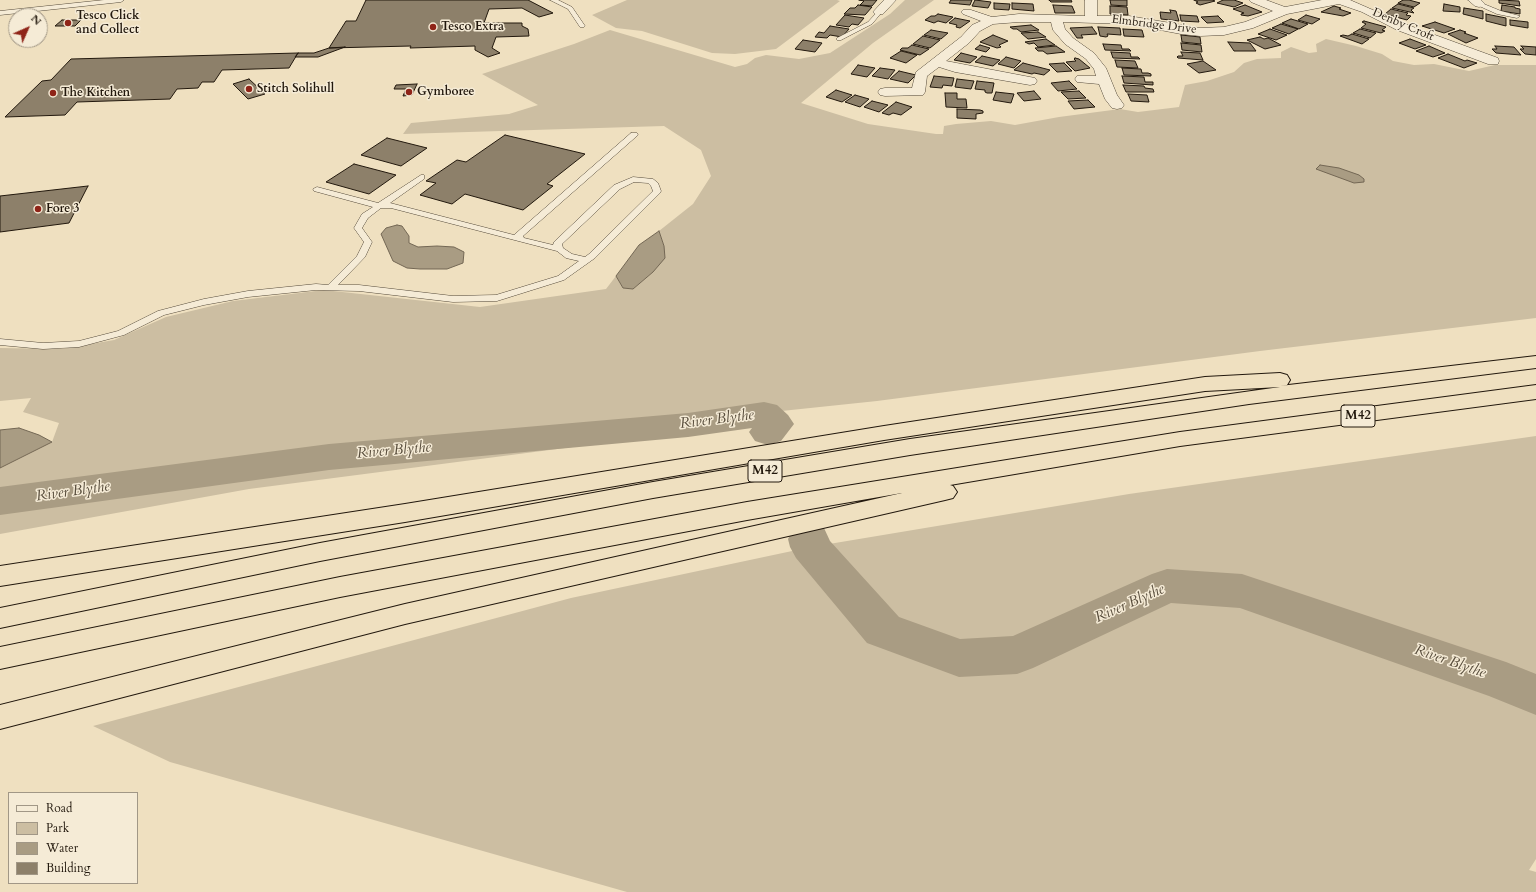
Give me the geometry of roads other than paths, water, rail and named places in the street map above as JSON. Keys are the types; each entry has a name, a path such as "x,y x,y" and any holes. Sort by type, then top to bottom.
{"highway":[{"name":"M42","path":"0,618 320,552 654,490 918,446 1249,398 1536,362"},
{"path":"0,576 405,513 884,433 1206,384 1464,370"},
{"name":"M42","path":"0,658 340,587 755,510 1180,439 1536,392"},
{"path":"0,717 405,614 1180,439"}],"street":[{"path":"879,12 890,0"},
{"path":"1091,0 1092,19"},
{"path":"1255,0 1284,11"},
{"name":"Elmbridge Drive","path":"885,92 919,96 921,75 965,40 976,28 990,21 1019,18 1129,20 1181,30 1200,32 1224,31 1249,25 1284,11 1339,0"},
{"name":"Denby Croft","path":"1339,0 1366,10 1401,27 1466,50 1492,61"},
{"name":"Elmbridge Drive","path":"967,12 990,21"},
{"path":"1056,19 1059,30 1069,41 1090,56 1100,68 1110,96 1116,105"},
{"path":"1466,50 1480,45"},
{"path":"937,62 955,68 1009,81 1030,81"},
{"path":"1082,79 1105,80"}],"lane":[{"path":"0,13 120,0"},
{"path":"553,0 570,8 582,26"},
{"path":"1476,2 1493,11 1517,16"},
{"path":"838,40 870,24 879,12"},
{"path":"521,240 518,236 634,134"},
{"path":"331,287 361,258 368,242 358,228 364,216 421,177"},
{"path":"0,342 43,346 79,344 120,333 161,313 204,302 248,294 316,287 359,288 453,299 497,298 561,278 586,260 657,191 655,185 650,180 633,179 617,187 557,244 559,249 569,256 586,260"},
{"path":"317,189 380,206 391,205 562,250"}],"water":[{"path":"1320,165 1339,168 1359,175 1364,179 1364,182 1354,183 1316,169"},
{"path":"397,225 402,226 409,236 409,243 418,247 454,247 464,252 463,263 447,269 420,269 407,268 393,261 381,234 386,228"},
{"path":"659,231 664,246 665,258 653,272 633,289 623,288 616,276 639,245"},
{"path":"19,428 39,435 52,442 0,468 0,430"}],"waterway":[{"name":"River Blythe","path":"0,501 329,457 688,425 764,414 775,424 768,432"},
{"name":"River Blythe","path":"809,539 811,547 883,630 959,658 1017,655 1167,586 1242,591 1506,682 1536,695"}],"place":[{"name":"Tesco Click and Collect","path":"68,23"},
{"name":"Tesco Extra","path":"433,27"},
{"name":"Stitch Solihull","path":"249,89"},
{"name":"Gymboree","path":"409,92"},
{"name":"The Kitchen","path":"53,93"},
{"name":"Fore 3","path":"38,209"}]}
